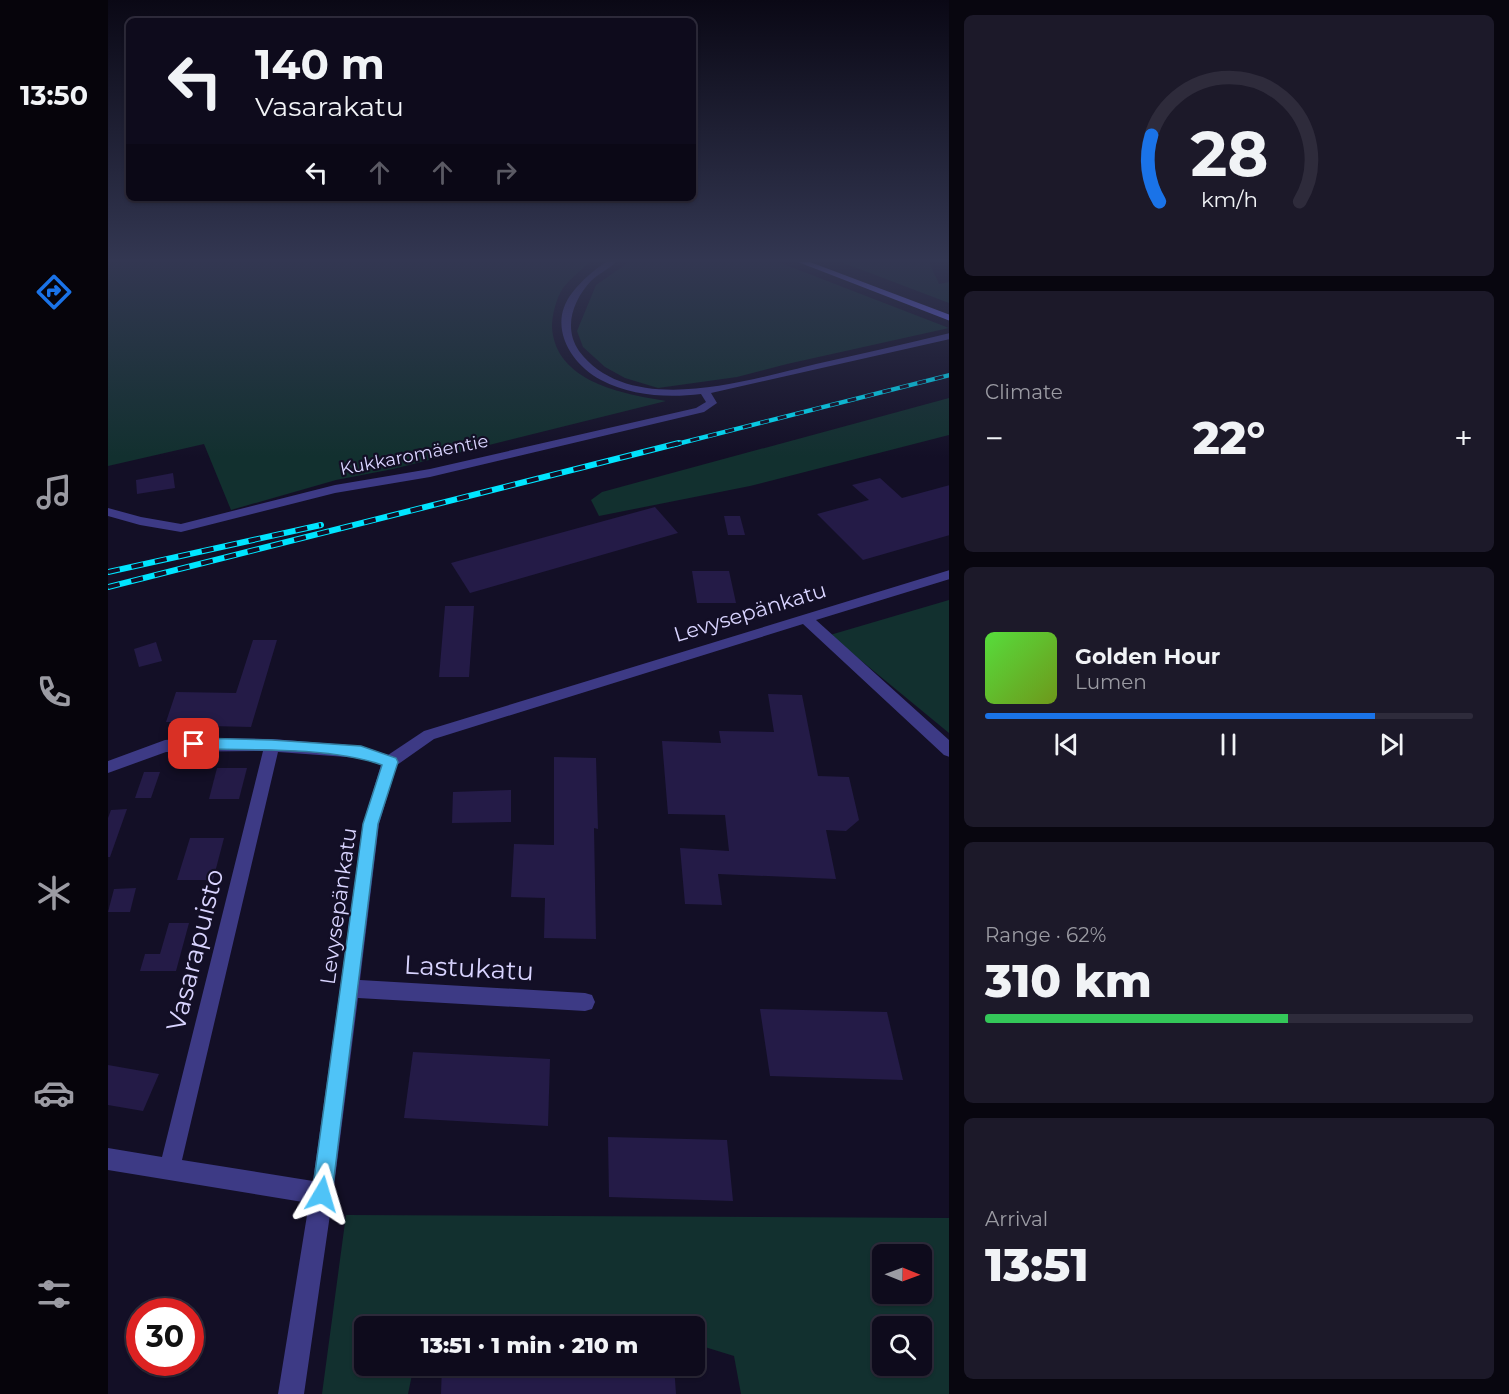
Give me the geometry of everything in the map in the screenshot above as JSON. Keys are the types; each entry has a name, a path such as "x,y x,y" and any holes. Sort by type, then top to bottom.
{"street":[{"path":"566,327 566,338 576,356 592,373 629,388 657,393 685,394 736,386 949,336"},
{"name":"Kukkaromäentie","path":"120,500 108,512 140,521 181,528 335,489 430,473 700,410 712,403 704,391"},
{"name":"Levysepänkatu","path":"291,1394 322,1194 371,824 390,762 429,735 949,574"},
{"path":"806,618 816,630 949,750"},
{"path":"108,767 165,746 194,744 272,745 361,752 390,762"},
{"name":"Vasarapuisto","path":"170,1167 272,745"},
{"name":"Lastukatu","path":"349,988 585,1002"},
{"path":"108,1159 170,1167 322,1194"}],"green space":[{"path":"108,327 552,327 556,346 565,361 578,373 612,389 666,401 393,469 336,480 231,510 204,444 108,466"},
{"path":"579,327 949,328 737,377 658,388 625,378 605,367 583,347 577,331"},
{"path":"949,398 949,435 750,486 599,516 591,500 602,492"},
{"path":"949,600 949,733 830,635"},
{"path":"346,1215 949,1218 949,1394 741,1394 734,1356 705,1347 705,1316 354,1316 354,1376 412,1376 408,1394 322,1394"}],"building":[{"path":"173,473 175,488 137,494 136,480"},
{"path":"880,478 902,498 949,485 949,535 863,560 817,514 869,500 852,485"},
{"path":"655,507 678,533 470,593 451,563"},
{"path":"724,516 740,516 745,535 728,535"},
{"path":"692,571 729,571 736,603 697,603"},
{"path":"445,606 474,606 469,677 439,677"},
{"path":"253,640 277,640 251,727 211,726 212,722 166,722 176,692 236,693"},
{"path":"156,642 162,661 139,667 134,649"},
{"path":"768,694 802,695 818,776 849,777 859,820 846,831 826,830 836,879 718,874 722,905 685,904 680,848 729,851 725,815 668,814 662,741 721,743 719,731 774,732"},
{"path":"554,757 596,758 598,829 594,828 596,939 544,938 545,898 511,897 514,844 554,845"},
{"path":"217,768 247,768 239,799 209,799"},
{"path":"144,772 160,772 151,798 135,798"},
{"path":"511,790 511,822 452,823 453,792"},
{"path":"127,809 110,857 108,857 108,818 111,810"},
{"path":"190,838 224,838 213,880 177,880"},
{"path":"136,888 130,912 108,912 114,889"},
{"path":"169,923 189,923 176,971 140,971 145,954 160,954"},
{"path":"760,1009 887,1012 903,1080 770,1076"},
{"path":"413,1052 550,1059 548,1126 404,1118"},
{"path":"108,1065 159,1074 143,1111 108,1105"},
{"path":"608,1137 727,1140 733,1201 609,1197"},
{"path":"442,1376 675,1376 676,1394 441,1394"}],"railway":[{"path":"673,445 949,375"},
{"path":"108,587 679,443"},
{"path":"108,572 321,525"}],"route":[{"path":"194,744 272,745 361,752 390,762 371,824 322,1194"}]}
